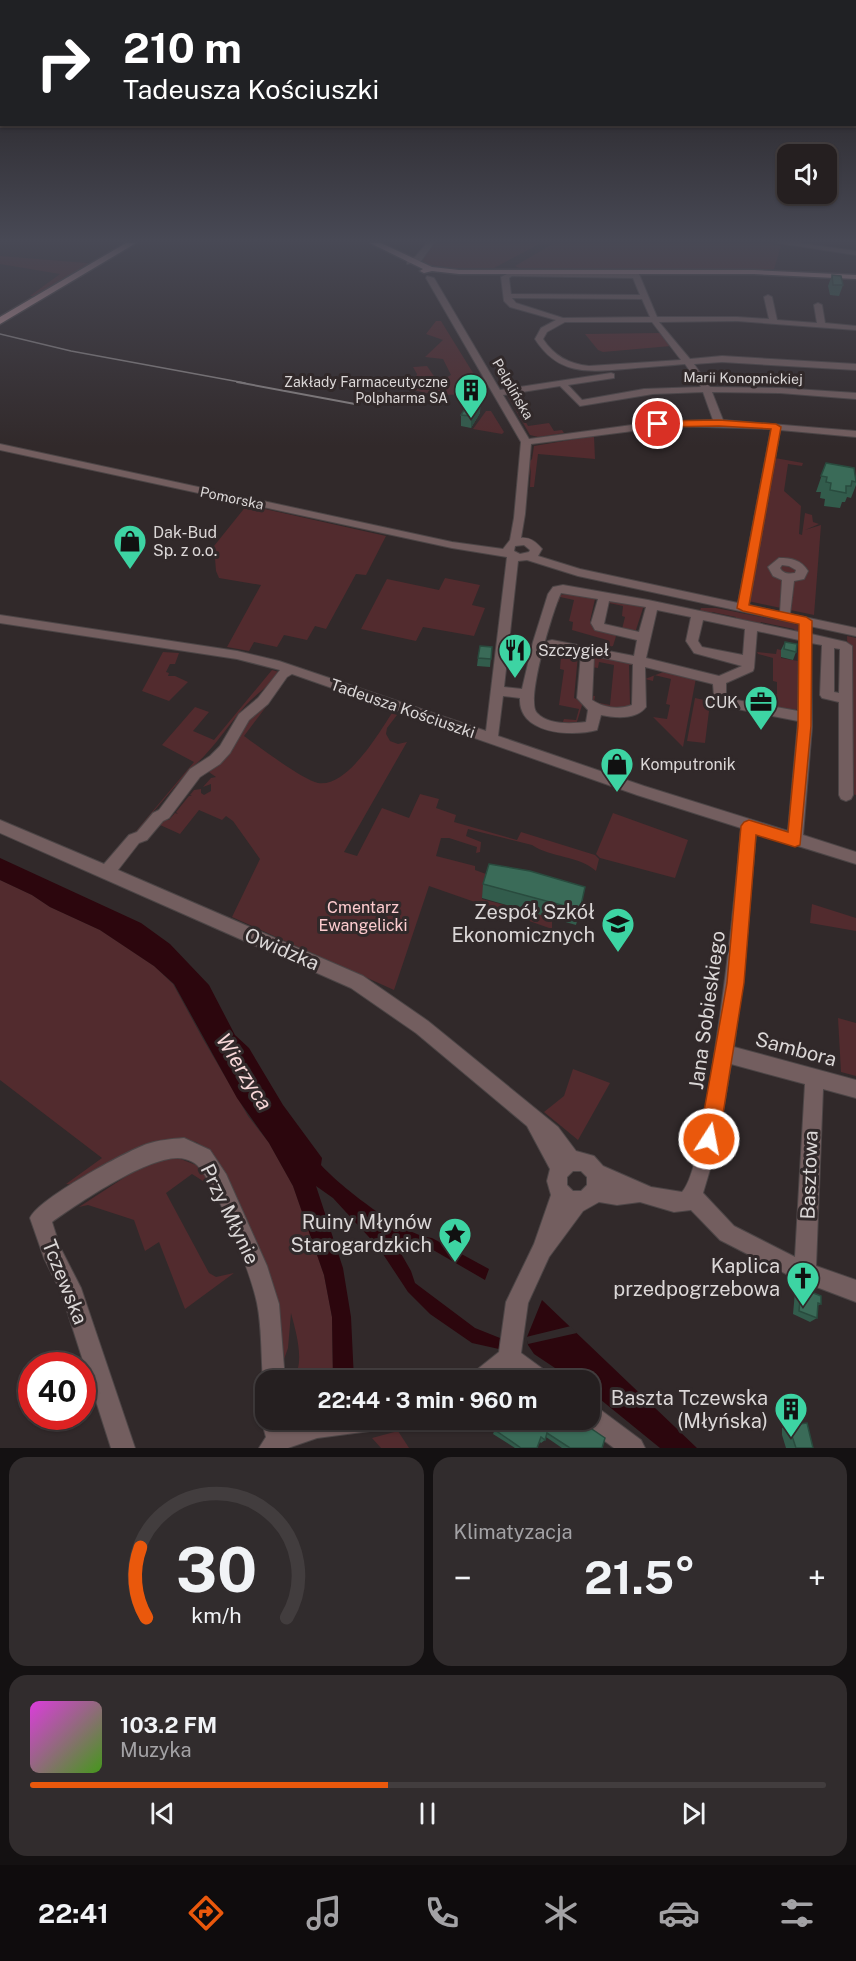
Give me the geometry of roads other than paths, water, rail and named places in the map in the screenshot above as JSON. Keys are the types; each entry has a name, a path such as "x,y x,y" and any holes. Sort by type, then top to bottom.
{"main road":[{"path":"0,321 18,311"}],"street":[{"name":"Pelplińska","path":"453,311 526,442 519,520 520,551"},
{"path":"530,311 563,320 773,321 856,328"},
{"path":"651,311 654,319 688,360 707,389 719,423"},
{"path":"771,311 773,321"},
{"path":"819,311 821,325"},
{"path":"563,320 544,330 539,339 553,357 569,365 596,368 688,360 749,359 856,367"},
{"path":"498,393 611,376"},
{"path":"641,381 650,392"},
{"name":"Marii Konopnickiej","path":"562,383 580,403 650,392 707,389 765,389 856,396"},
{"path":"526,442 631,427 719,423 856,434"},
{"path":"743,608 776,427"},
{"name":"Pomorska","path":"0,447 463,547 520,551 583,573 856,632"},
{"path":"489,738 492,734 511,574 520,551"},
{"path":"786,611 788,578"},
{"path":"595,708 592,726 574,729 532,717 526,704 539,642 556,590 563,589 653,605 846,646 846,795"},
{"path":"605,596 598,627 644,637"},
{"path":"588,651 584,698 587,704 595,708 633,712 639,707 639,661 648,616 653,605"},
{"path":"698,615 692,641 698,650 748,661"},
{"name":"Tadeusza Kościuszki","path":"0,619 266,661 749,826 856,858"},
{"path":"795,840 804,717 806,621"},
{"path":"552,644 639,661 720,681 748,668 751,627"},
{"path":"828,643 827,695 846,699"},
{"path":"106,873 134,839 142,836 158,817 164,814 195,773 215,760 225,749 244,717 263,701 282,674 287,672"},
{"path":"720,681 718,695 727,703 804,717"},
{"path":"496,691 527,694"},
{"name":"Owidzka","path":"0,826 357,982 422,1027 534,1121 565,1164"},
{"name":"Jana Sobieskiego","path":"692,1197 705,1159 725,1053 740,947 749,826"},
{"name":"Sambora","path":"725,1053 856,1089"},
{"name":"Basztowa","path":"805,1273 814,1078"},
{"name":"Przy Młynie","path":"40,1218 71,1196 147,1154 159,1150 184,1148 203,1158 219,1181 260,1273 268,1304 273,1370"},
{"path":"595,1183 587,1200 569,1197 558,1180 565,1164 588,1164 595,1183 617,1195 640,1192 680,1202 686,1202 692,1197 727,1233 805,1273 856,1291"},
{"path":"494,1370 509,1358 517,1302 542,1250 554,1210 569,1197"},
{"name":"Tczewska","path":"40,1218 51,1251 70,1288 123,1448"},
{"path":"509,1358 525,1370"},
{"path":"600,1423 633,1448"},
{"path":"274,1435 304,1430"}],"water":[{"name":"Wierzyca","path":"0,858 141,923 170,944 209,985 235,1035 249,1048 283,1105 322,1158 321,1165 357,1197 389,1219 419,1235 432,1238 489,1269 485,1280 428,1247 416,1247 391,1236 411,1271 415,1283 475,1328 500,1338 499,1349 472,1343 430,1314 408,1292 379,1248 333,1198 316,1186 343,1268 351,1317 354,1370 333,1370 332,1317 324,1275 293,1186 269,1143 237,1098 174,984 154,966 100,930 0,880"},
{"path":"542,1300 697,1448 660,1448 600,1399 600,1370 558,1370 534,1354 528,1345 527,1337"}],"railway":[{"path":"0,334 71,351 245,383"},
{"path":"237,382 355,404"}],"place":[{"name":"Zakłady Farmaceutyczne Polpharma SA","path":"471,419"},
{"name":"Dak-Bud Sp. z o.o.","path":"130,570"},
{"name":"Szczygieł","path":"515,679"},
{"name":"CUK","path":"761,731"},
{"name":"Komputronik","path":"617,793"},
{"name":"Zespół Szkół Ekonomicznych","path":"618,953"},
{"name":"Ruiny Młynów Starogardzkich","path":"455,1263"},
{"name":"Kaplica przedpogrzebowa","path":"803,1307"},
{"name":"Baszta Tczewska (Młyńska)","path":"791,1438"}],"park label":[{"name":"Cmentarz Ewangelicki","path":"363,916"}]}
